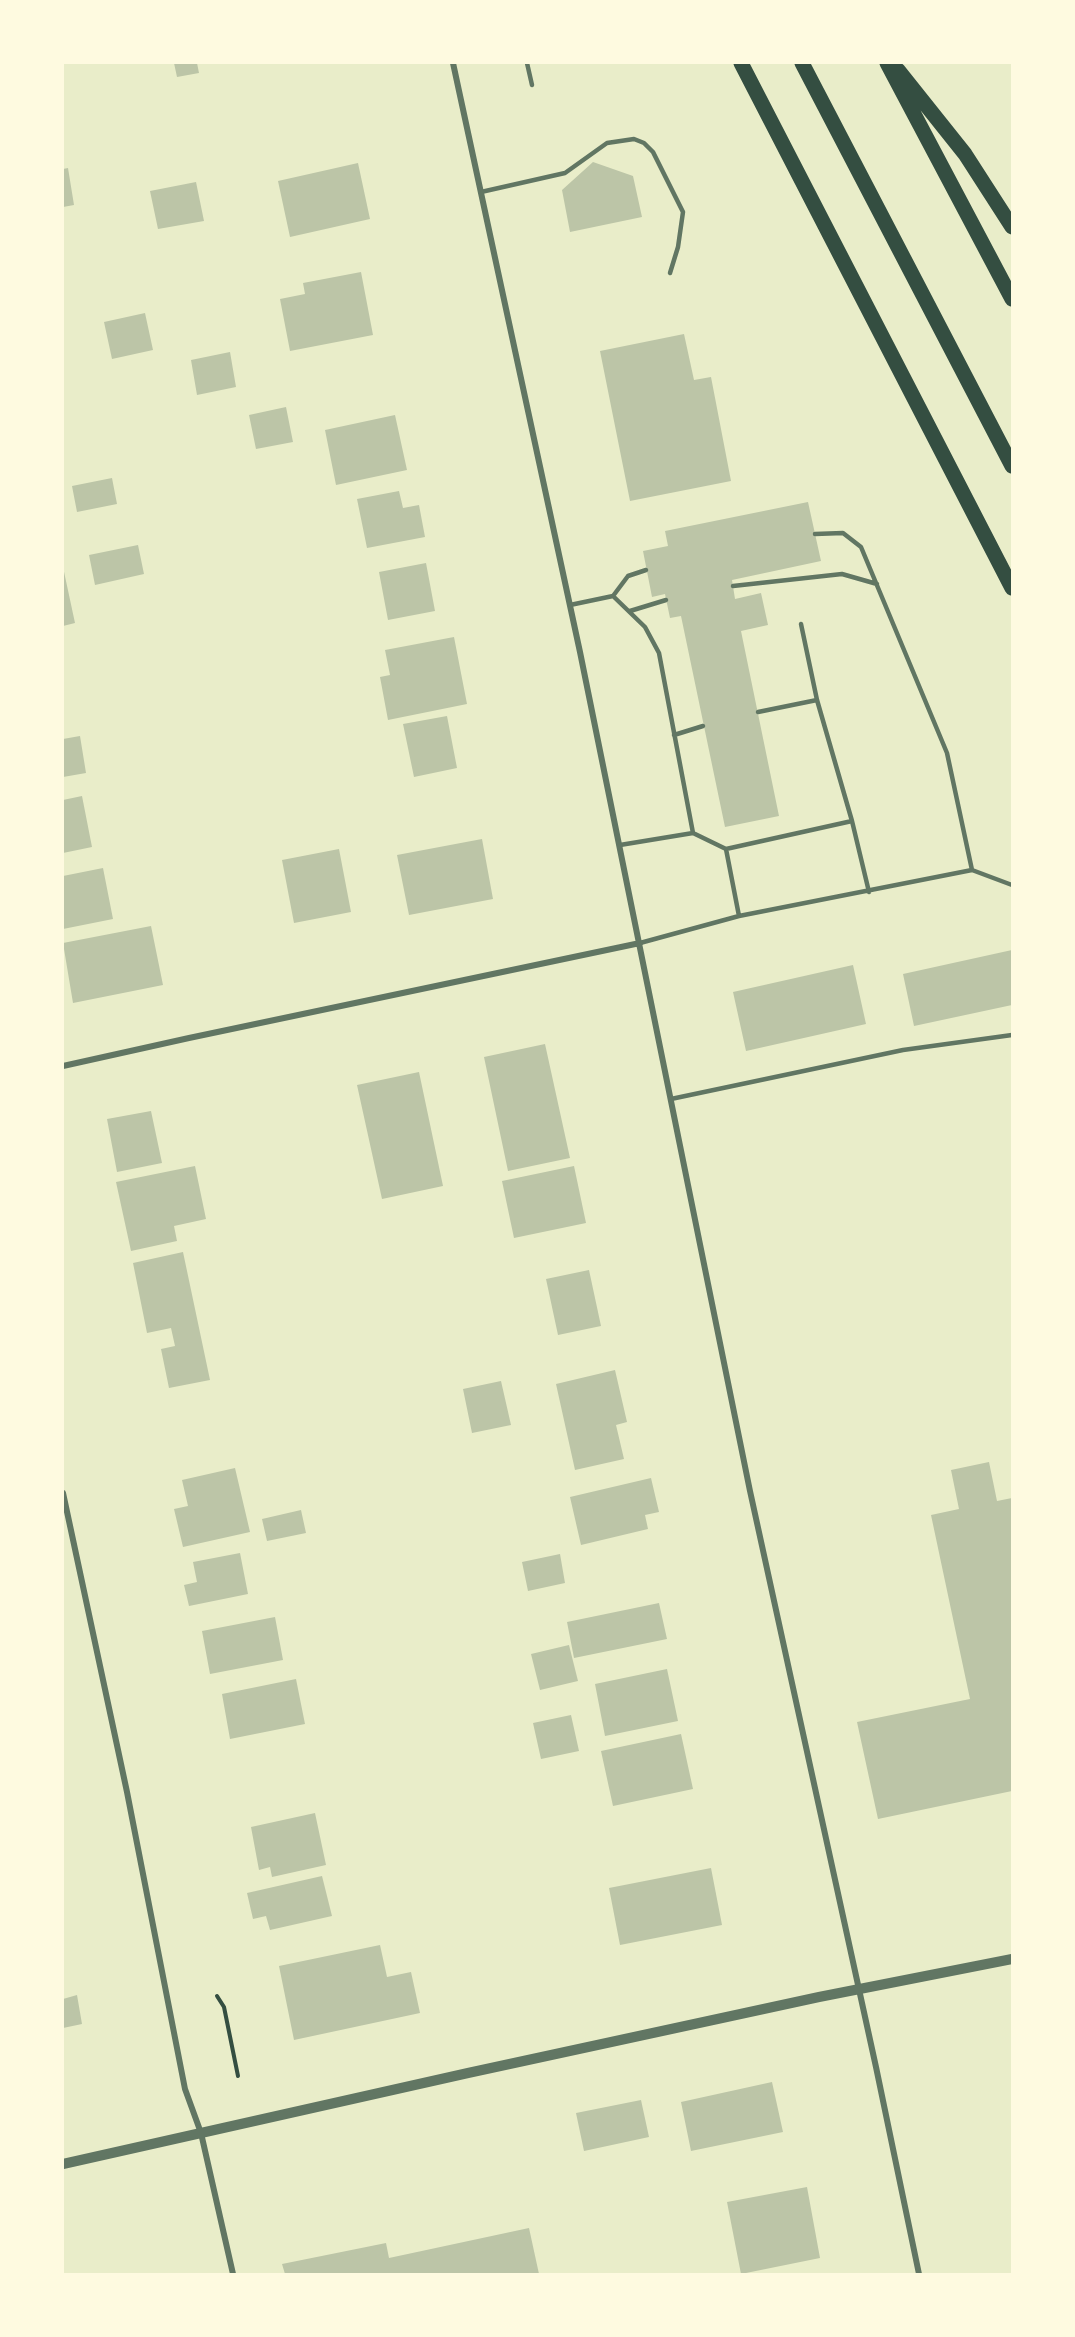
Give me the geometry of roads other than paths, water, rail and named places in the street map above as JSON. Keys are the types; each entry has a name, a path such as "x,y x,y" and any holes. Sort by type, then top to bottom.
{"main road":[{"path":"741,63 1012,588"},
{"path":"802,63 1012,466"},
{"path":"887,63 1012,298"},
{"path":"892,63 965,154 1012,227"}],"street":[{"path":"453,63 570,605 753,1503 919,2274"},
{"path":"63,1066 640,944"},
{"path":"63,1493 127,1792 185,2089 201,2133 233,2274"},
{"path":"63,2164 468,2073 859,1989 1012,1959"}],"lane":[{"path":"527,63 531,85"},
{"path":"481,192 565,173 607,143 634,139 644,143 653,152 683,212 678,247 670,273"},
{"path":"815,534 843,533 861,548 947,753 972,870"},
{"path":"570,605 613,596 628,576 646,570"},
{"path":"733,586 842,574 877,584"},
{"path":"613,596 645,627 659,652 693,833"},
{"path":"630,611 666,600"},
{"path":"801,624 817,700 852,822 869,892"},
{"path":"758,712 817,700"},
{"path":"674,735 703,726"},
{"path":"620,845 693,833 726,849 852,822"},
{"path":"726,849 739,916"},
{"path":"640,944 739,916 972,870 1012,885"},
{"path":"671,1099 903,1050 1012,1035"}]}
